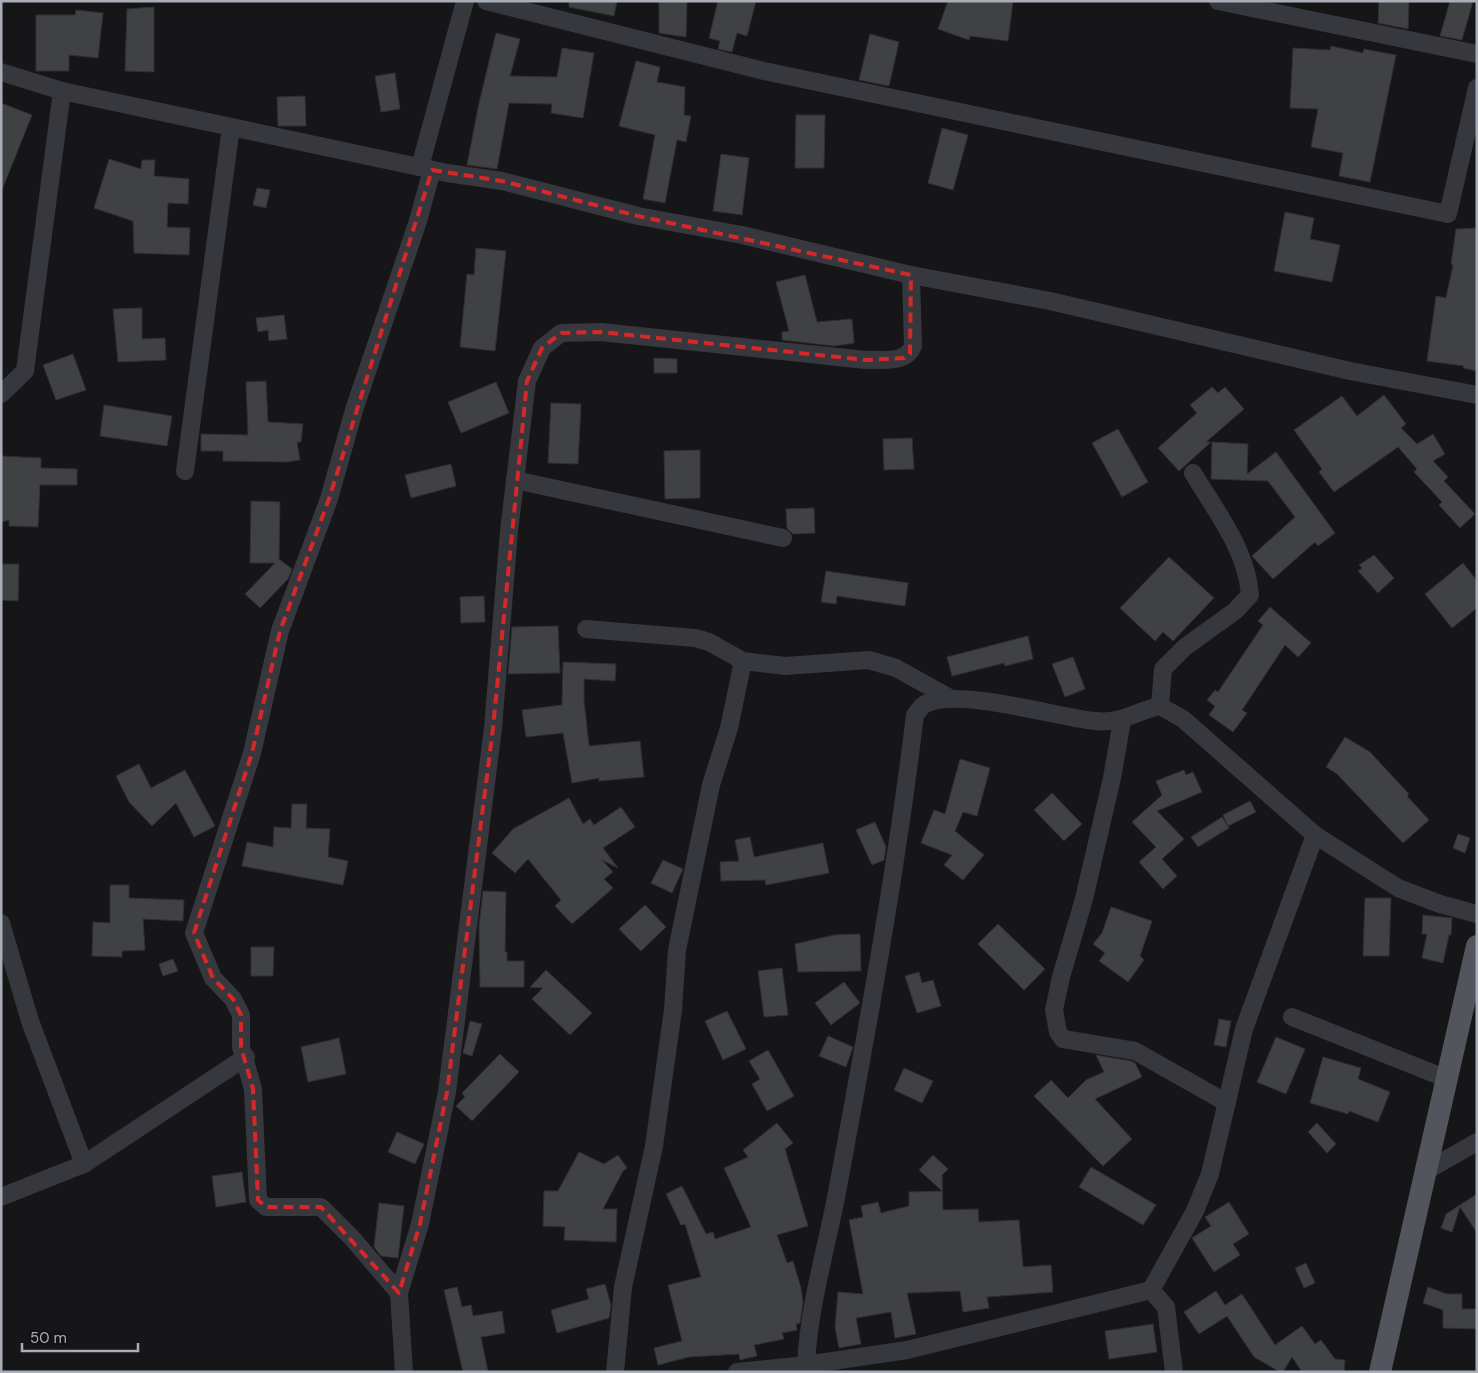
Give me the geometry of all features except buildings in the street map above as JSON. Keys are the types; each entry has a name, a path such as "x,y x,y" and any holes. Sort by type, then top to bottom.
{"main road":[{"path":"1380,1372 1426,1171 1445,1078 1477,946"}],"street":[{"path":"398,1293 352,1238 321,1207 266,1206 258,1200 253,1089 246,1057 241,1047 241,1015 233,999 213,978 194,932 252,754 280,631 329,499 354,410 418,221 426,168 465,1"},
{"path":"486,1 764,71 1448,214 1477,88"},
{"path":"1218,1 1477,54"},
{"path":"1,72 62,91 426,168 502,181 646,217 742,235 911,275 1050,302 1350,370 1477,395"},
{"path":"1,394 25,371 62,91"},
{"path":"185,471 231,127"},
{"path":"404,1372 398,1293 420,1224 447,1092 493,728 515,480 527,381 542,348 561,333 601,332 866,360 904,358 910,354 913,346 911,275"},
{"path":"1160,706 1163,669 1185,647 1235,611 1250,595 1248,580 1232,538 1193,473"},
{"path":"515,480 783,538"},
{"path":"586,629 695,638 709,642 743,661 784,666 869,660 896,668 950,698"},
{"path":"615,1372 623,1287 654,1146 672,1010 677,950 711,786 729,728 743,661"},
{"path":"806,1365 808,1330 838,1188 891,892 915,715 924,704 950,698 1038,710 1095,722 1122,721 1144,709 1160,706 1183,719 1315,835 1398,888 1440,904 1477,914"},
{"path":"1122,721 1112,778 1084,899 1055,1002 1054,1010 1058,1032 1063,1039 1135,1051 1227,1103"},
{"path":"737,1372 806,1365 907,1350 1151,1290 1195,1211 1210,1174 1244,1029 1315,835"},
{"path":"1,923 30,1021 84,1164"},
{"path":"1292,1017 1445,1078"},
{"path":"1,1197 84,1164 246,1057"},
{"path":"1426,1171 1477,1142"},
{"path":"1151,1290 1166,1306 1174,1372"}],"highlighted area":[{"path":"432,170 502,181 638,216 911,275 910,354 904,358 866,360 601,332 561,333 542,348 527,381 493,728 447,1092 420,1224 399,1293 321,1207 266,1207 258,1200 253,1089 241,1047 241,1015 233,999 213,978 194,933 252,753 280,631 329,499"}]}
